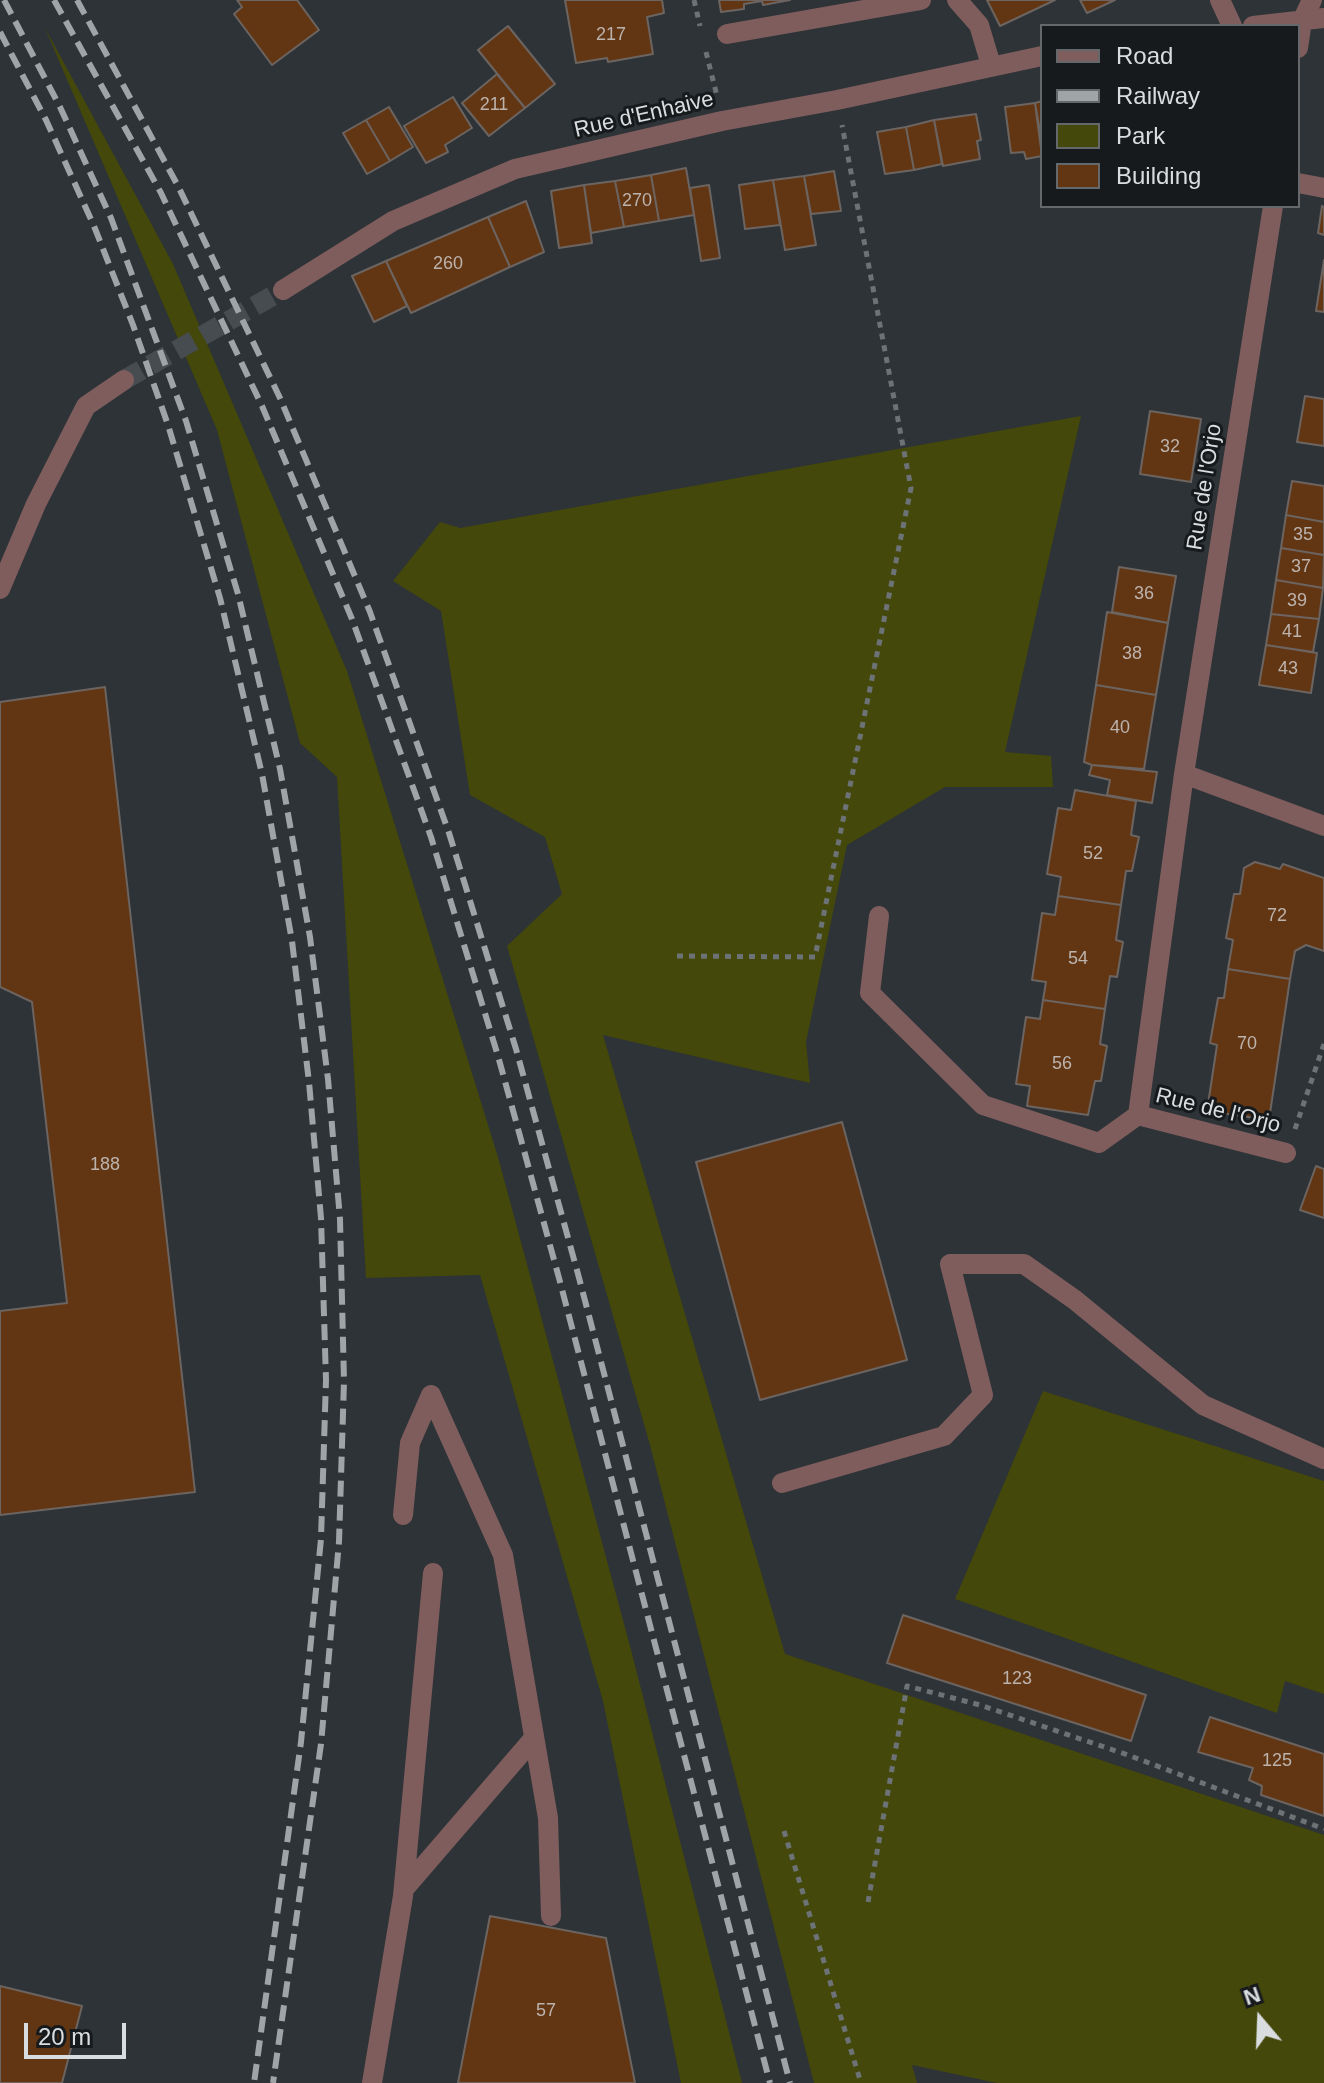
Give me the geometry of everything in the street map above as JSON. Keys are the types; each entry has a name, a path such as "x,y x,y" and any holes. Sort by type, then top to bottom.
{"street":[{"path":"727,34 921,0"},
{"path":"957,0 979,25 991,65"},
{"path":"1220,0 1231,24"},
{"path":"1300,34 1302,21 1312,0"},
{"path":"1273,24 1324,18"},
{"name":"Rue d'Enhaive","path":"283,290 393,221 515,169 722,121 1040,56"},
{"path":"1300,183 1324,188"},
{"name":"Rue de l'Orjo","path":"879,916 870,993 983,1105 1099,1143 1138,1115 1184,774 1273,208"},
{"path":"0,589 36,504 86,406 124,380"},
{"path":"1184,774 1324,826"},
{"name":"Rue de l'Orjo","path":"1138,1115 1286,1153"},
{"path":"782,1483 944,1436 983,1395 950,1264 1024,1264 1075,1300 1203,1405 1324,1459"},
{"path":"403,1515 410,1443 431,1395 503,1555 548,1818 551,1916"},
{"path":"372,2083 404,1889 433,1573"},
{"path":"404,1889 534,1738"}],"path":[{"path":"694,0 701,30"},
{"path":"705,46 722,121"},
{"path":"677,956 815,957 911,488 837,100"},
{"path":"1286,1153 1324,1044"},
{"path":"868,1902 907,1686 980,1705 1114,1750 1324,1829"},
{"path":"784,1831 861,2083"}],"green space":[{"path":"45,28 173,264 347,671 498,1157 630,1646 742,2083 681,2083 603,1701 480,1275 366,1278 337,777 300,743 217,430"},
{"path":"1081,416 1005,752 1051,756 1053,787 945,787 847,845 806,1042 810,1083 603,1035 785,1654 1324,1835 1324,2083 997,2083 912,2065 917,2083 814,2083 650,1445 507,946 562,894 545,837 470,795 441,611 393,581 440,522 460,528"},
{"path":"1043,1391 1324,1481 1324,1694 1285,1681 1277,1713 955,1599"}],"building":[{"path":"237,0 297,0 319,30 272,65 234,14 242,7"},
{"path":"565,0 662,0 664,13 647,17 653,54 608,62 607,58 576,63"},
{"path":"719,0 790,0 763,5 762,1 744,4 744,9 721,12"},
{"path":"987,0 1055,0 1000,26"},
{"path":"1080,0 1115,0 1087,13"},
{"path":"508,26 555,84 525,108 478,50"},
{"path":"497,74 525,108 489,136 462,103"},
{"path":"453,97 472,128 445,145 448,152 426,163 404,126"},
{"path":"1040,102 1040,132 1035,103"},
{"path":"1035,103 1040,156 1026,159 1024,152 1011,153 1005,107"},
{"path":"389,107 413,147 390,161 366,120"},
{"path":"976,114 981,140 977,141 980,159 943,166 934,120"},
{"path":"366,120 390,161 367,174 343,133"},
{"path":"934,120 942,164 914,170 906,127"},
{"path":"906,127 914,170 885,174 877,132"},
{"path":"686,168 694,215 659,221 651,175"},
{"path":"834,171 841,211 811,214 804,176"},
{"path":"651,175 659,221 624,227 615,181"},
{"path":"804,176 816,245 785,250 773,180"},
{"path":"773,180 780,225 745,229 739,185"},
{"path":"615,181 624,227 591,233 584,185"},
{"path":"584,185 592,243 559,248 551,191"},
{"path":"709,185 720,258 701,261 690,188"},
{"path":"526,201 544,252 510,267 488,217"},
{"path":"1324,207 1324,235 1318,233"},
{"path":"488,217 510,267 411,313 386,261"},
{"path":"1324,260 1324,312 1316,311"},
{"path":"386,261 407,306 374,322 352,276"},
{"path":"1305,396 1324,399 1324,446 1297,442"},
{"path":"1150,411 1201,419 1191,482 1140,474"},
{"path":"1292,481 1324,486 1324,522 1286,515"},
{"path":"1286,515 1324,522 1324,555 1281,548"},
{"path":"1281,548 1324,555 1323,588 1276,580"},
{"path":"1119,567 1176,576 1168,623 1112,612"},
{"path":"1276,580 1323,588 1319,619 1271,614"},
{"path":"1107,612 1168,623 1156,695 1096,685"},
{"path":"1271,614 1319,619 1313,652 1266,645"},
{"path":"1266,645 1317,653 1311,693 1259,685"},
{"path":"1096,685 1156,695 1144,769 1084,762"},
{"path":"105,687 195,1492 0,1515 0,1311 67,1303 32,1002 0,987 0,702"},
{"path":"1092,765 1157,772 1152,803 1107,795 1110,780 1089,775"},
{"path":"1075,790 1136,801 1131,835 1139,837 1132,871 1126,871 1121,905 1058,896 1061,877 1047,874 1058,808 1071,810"},
{"path":"1255,862 1280,869 1283,864 1324,878 1324,951 1306,945 1295,951 1290,979 1228,969 1233,940 1226,938 1234,894 1240,894 1244,868"},
{"path":"1058,896 1121,905 1116,940 1123,942 1117,977 1110,976 1105,1009 1043,1000 1046,982 1032,980 1042,913 1055,915"},
{"path":"1228,969 1290,979 1269,1120 1207,1111 1217,1045 1210,1043 1218,998 1224,998"},
{"path":"1043,1000 1105,1009 1100,1044 1107,1046 1101,1081 1095,1081 1088,1115 1027,1106 1030,1086 1016,1084 1026,1017 1040,1019"},
{"path":"842,1122 907,1360 760,1400 696,1162"},
{"path":"1316,1166 1324,1169 1324,1218 1300,1210"},
{"path":"903,1615 1146,1695 1131,1741 887,1663"},
{"path":"1210,1717 1324,1754 1324,1816 1261,1795 1262,1786 1249,1780 1253,1768 1198,1752"},
{"path":"490,1916 606,1938 635,2083 458,2083"},
{"path":"0,1986 82,2006 62,2083 0,2083"}],"tunnel":[{"path":"124,380 283,290"}],"railway":[{"path":"4,0 60,107 111,218 186,421 238,594 280,769 310,937 328,1079 340,1219 344,1381 339,1542 321,1744 273,2083"},
{"path":"54,0 161,193 262,406 352,619 431,837 498,1056 559,1278 770,2083"},
{"path":"77,0 178,186 280,398 370,612 449,833 516,1049 578,1274 790,2083"},
{"path":"0,32 46,120 94,226 168,425 220,598 262,774 292,941 321,1218 326,1380 321,1539 301,1742 254,2083"}]}
